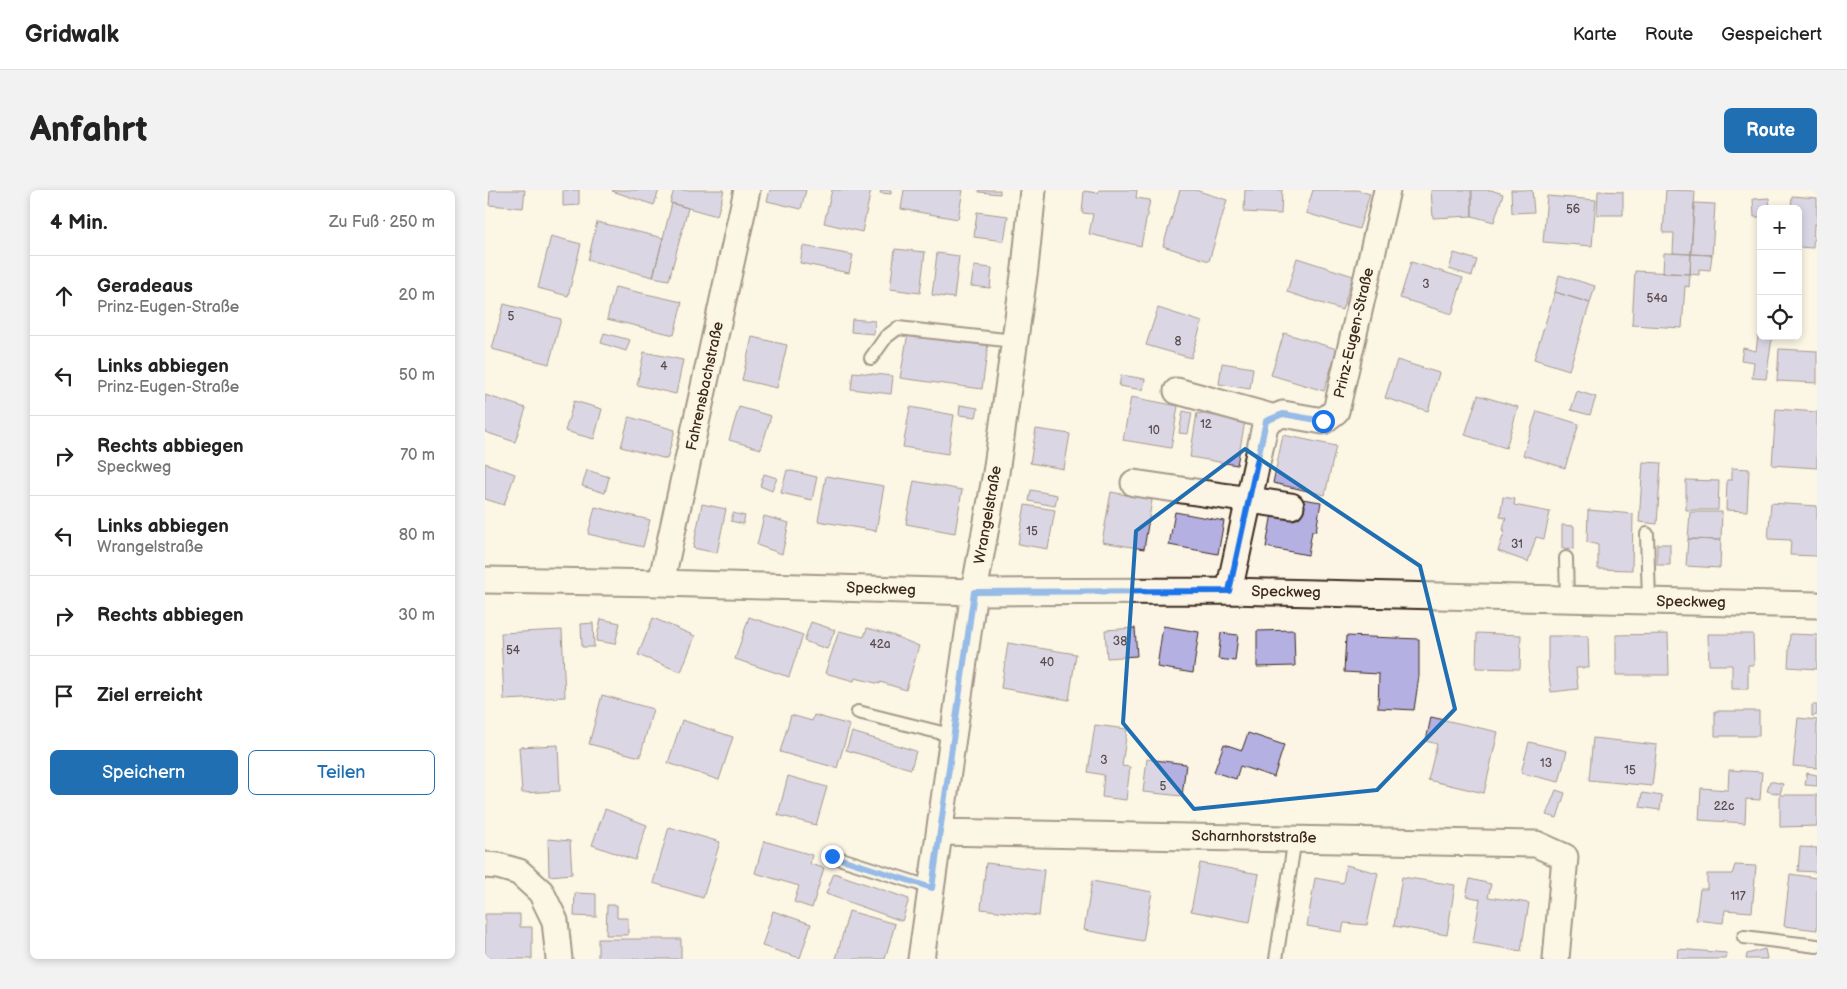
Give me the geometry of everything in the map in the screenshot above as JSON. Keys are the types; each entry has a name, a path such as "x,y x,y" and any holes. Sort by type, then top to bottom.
{"street":[{"name":"Fahrensbachstraße","path":"661,583 747,190"},
{"name":"Wrangelstraße","path":"921,959 941,832 974,592 996,473 1033,190"},
{"name":"Prinz-Eugen-Straße","path":"1177,391 1275,418 1283,414 1323,421 1336,411 1387,190"},
{"path":"1229,591 1266,421 1275,418"},
{"path":"1134,483 1291,506"},
{"name":"Speckweg","path":"485,580 974,592 1229,591 1817,605"},
{"name":"Scharnhorststraße","path":"941,832 1536,844 1565,857 1556,959"},
{"path":"485,866 498,866 519,872 541,892 555,921 559,959"}],"lane":[{"path":"871,358 887,337 898,328 1014,341"},
{"path":"1647,534 1649,601"},
{"path":"1567,558 1567,599"},
{"path":"857,712 954,736"},
{"path":"1277,959 1295,838"},
{"path":"832,856 932,888"},
{"path":"1744,937 1817,946"}],"highlighted area":[{"path":"1245,449 1420,566 1455,709 1377,790 1194,809 1123,723 1136,531"}],"building":[{"path":"490,190 525,190 523,208 489,205"},
{"path":"563,190 579,190 579,205 563,206"},
{"path":"613,190 659,190 654,205"},
{"path":"674,190 724,190 717,216 670,203"},
{"path":"770,190 806,190 801,209 767,201"},
{"path":"832,190 871,190 862,232 824,223"},
{"path":"881,190 891,190 891,194 880,193"},
{"path":"904,190 963,190 958,219 901,209"},
{"path":"979,190 1000,190 1000,194 979,192"},
{"path":"1099,190 1137,190 1136,198 1150,200 1141,246 1089,234 1093,214 1082,213 1084,191 1098,193"},
{"path":"1180,190 1195,190 1227,200 1209,261 1163,246"},
{"path":"1245,190 1282,190 1281,214 1244,212"},
{"path":"1313,190 1357,190 1370,194 1359,229 1306,213"},
{"path":"1431,190 1471,190 1472,216 1433,218"},
{"path":"1472,190 1491,190 1503,194 1494,222 1472,216"},
{"path":"1511,190 1532,190 1534,212 1512,213"},
{"path":"1666,190 1695,191 1691,254 1673,253 1674,233 1663,233"},
{"path":"1598,191 1623,192 1623,215 1597,215"},
{"path":"1547,196 1596,200 1592,246 1543,242"},
{"path":"1792,196 1817,198 1817,225 1814,224 1813,248 1802,247 1802,205 1791,205"},
{"path":"1769,198 1770,205 1757,205 1757,217 1754,217 1753,199"},
{"path":"672,203 688,208 669,280 653,277"},
{"path":"1694,203 1715,204 1712,255 1691,254"},
{"path":"977,212 1008,216 1004,241 974,237"},
{"path":"597,222 663,238 653,277 588,260"},
{"path":"551,236 581,244 568,296 538,288"},
{"path":"803,246 853,255 849,273 800,263"},
{"path":"895,249 925,252 920,293 890,289"},
{"path":"937,253 959,256 954,298 932,295"},
{"path":"1454,253 1477,260 1472,276 1449,269"},
{"path":"1664,253 1691,254 1690,274 1663,273"},
{"path":"1691,254 1712,255 1710,270 1699,269 1699,275 1690,274"},
{"path":"1297,258 1353,276 1342,310 1287,292"},
{"path":"1411,262 1463,278 1452,314 1400,298"},
{"path":"974,266 992,268 990,288 971,286"},
{"path":"1635,271 1690,274 1689,287 1685,286 1682,328 1632,325"},
{"path":"1559,275 1595,286 1590,303 1555,292"},
{"path":"615,287 682,302 674,335 607,319"},
{"path":"1555,292 1590,303 1569,370 1534,359"},
{"path":"504,304 561,319 549,364 492,349"},
{"path":"1158,308 1202,322 1191,358 1146,345"},
{"path":"852,319 875,321 874,334 851,332"},
{"path":"604,333 630,340 626,351 601,343"},
{"path":"908,333 988,345 982,389 900,378"},
{"path":"1284,333 1337,349 1324,391 1271,375"},
{"path":"752,337 787,345 777,388 742,380"},
{"path":"1757,340 1772,340 1766,379 1752,378 1754,362 1741,360 1743,348 1756,351"},
{"path":"1779,349 1817,351 1817,383 1777,381"},
{"path":"644,352 683,360 676,394 637,385"},
{"path":"1397,360 1439,373 1428,411 1385,398"},
{"path":"1222,363 1253,368 1250,389 1219,384"},
{"path":"853,372 893,376 891,394 851,389"},
{"path":"1121,375 1145,379 1143,390 1119,386"},
{"path":"1577,391 1596,397 1590,415 1571,410"},
{"path":"485,395 526,408 515,442 485,432"},
{"path":"1478,395 1518,407 1506,448 1465,435"},
{"path":"1131,397 1178,406 1171,448 1123,440"},
{"path":"574,401 602,409 594,439 565,431"},
{"path":"960,405 978,408 976,417 959,415"},
{"path":"739,407 771,416 761,449 729,440"},
{"path":"910,407 954,415 948,454 903,447"},
{"path":"1776,409 1817,412 1817,468 1772,465"},
{"path":"1183,411 1192,413 1188,434 1179,433"},
{"path":"1537,411 1579,424 1565,468 1523,455"},
{"path":"1197,413 1245,421 1237,465 1190,457"},
{"path":"629,417 675,430 667,459 621,447"},
{"path":"1036,429 1070,434 1064,469 1030,463"},
{"path":"1283,435 1336,446 1325,495 1273,483"},
{"path":"1643,462 1661,463 1657,524 1639,522"},
{"path":"485,463 515,474 504,505 485,499"},
{"path":"1732,468 1749,469 1747,511 1726,510 1727,480 1732,480"},
{"path":"587,470 609,477 605,493 582,486"},
{"path":"787,470 817,477 812,500 781,493"},
{"path":"764,474 777,478 772,491 760,486"},
{"path":"826,476 884,486 876,531 818,521"},
{"path":"1686,480 1719,481 1718,510 1686,510"},
{"path":"914,481 962,490 955,533 906,524"},
{"path":"1031,490 1057,495 1055,506 1029,501"},
{"path":"1111,492 1152,500 1144,549 1102,542"},
{"path":"1503,497 1515,499 1514,505 1550,512 1544,539 1536,537 1528,562 1498,551 1505,530 1503,530 1506,518 1500,517"},
{"path":"1302,499 1321,502 1316,531 1312,531 1308,555 1266,547 1272,513 1298,518"},
{"path":"1771,503 1817,506 1817,556 1790,555 1791,540 1768,539"},
{"path":"702,504 726,509 717,553 693,548"},
{"path":"1025,505 1055,510 1048,549 1018,544"},
{"path":"595,507 650,520 643,547 588,534"},
{"path":"1588,510 1633,514 1632,570 1598,569 1598,545 1587,542"},
{"path":"1175,512 1224,521 1218,554 1169,545"},
{"path":"1690,512 1722,512 1721,540 1688,539"},
{"path":"733,513 745,516 743,524 731,521"},
{"path":"764,516 789,523 782,554 757,545"},
{"path":"1562,525 1574,526 1574,549 1562,548"},
{"path":"1688,539 1721,540 1720,568 1686,566"},
{"path":"1657,544 1670,544 1670,565 1657,565"},
{"path":"749,617 803,635 789,677 735,659"},
{"path":"653,618 695,636 681,672 638,655"},
{"path":"601,619 620,623 615,644 596,641"},
{"path":"811,622 835,630 827,649 804,641"},
{"path":"593,623 594,647 582,647 581,624"},
{"path":"1163,626 1199,632 1193,673 1157,667"},
{"path":"867,628 892,635 919,646 906,690 880,682 880,684 855,678 854,681 825,673 839,631 864,637"},
{"path":"1135,628 1137,656 1107,658 1105,630"},
{"path":"562,630 565,697 504,700 501,633"},
{"path":"1294,630 1295,666 1257,667 1257,631"},
{"path":"1221,633 1238,635 1235,661 1218,659"},
{"path":"1477,633 1521,635 1520,669 1476,668"},
{"path":"1668,634 1669,675 1616,675 1616,635"},
{"path":"1708,634 1753,634 1754,665 1748,665 1748,689 1732,689 1732,665 1709,665"},
{"path":"1790,634 1817,635 1817,669 1788,667"},
{"path":"1346,636 1419,639 1419,676 1414,710 1378,708 1379,674 1344,672"},
{"path":"1548,636 1588,636 1589,668 1576,668 1578,689 1551,692 1548,668"},
{"path":"1008,643 1076,654 1069,700 1001,688"},
{"path":"602,695 653,709 640,757 589,744"},
{"path":"1812,705 1817,705 1817,715 1812,716"},
{"path":"1715,711 1759,711 1759,736 1715,736"},
{"path":"791,715 812,721 814,715 850,725 837,768 780,752"},
{"path":"1431,717 1498,732 1484,793 1428,780 1437,744 1426,741"},
{"path":"1798,718 1817,720 1817,768 1793,766"},
{"path":"682,720 733,737 719,780 668,763"},
{"path":"1095,725 1127,729 1122,766 1130,767 1126,800 1102,797 1104,775 1088,772"},
{"path":"852,732 916,751 911,769 846,750"},
{"path":"1248,733 1284,745 1274,777 1240,766 1236,779 1214,772 1224,744 1242,750"},
{"path":"1593,738 1657,745 1652,786 1589,780"},
{"path":"1529,742 1567,751 1559,782 1521,773"},
{"path":"558,745 560,791 522,793 519,747"},
{"path":"1147,759 1186,764 1182,796 1143,792"},
{"path":"1729,770 1762,772 1760,800 1746,799 1745,823 1699,820 1701,788 1728,790"},
{"path":"1807,773 1817,775 1817,786 1805,785"},
{"path":"788,776 827,787 816,825 778,815"},
{"path":"1770,781 1783,784 1780,794 1767,791"},
{"path":"1556,790 1565,793 1557,818 1546,815"},
{"path":"1642,793 1662,796 1660,810 1640,807"},
{"path":"1780,795 1817,795 1817,826 1780,827"},
{"path":"605,809 647,825 635,860 592,845"},
{"path":"669,827 720,842 703,898 653,883"},
{"path":"548,839 570,841 572,874 549,876"},
{"path":"764,841 812,855 810,864 824,868 812,908 794,902 799,886 755,873"},
{"path":"1800,847 1817,848 1817,872 1798,871"},
{"path":"986,863 1044,870 1039,916 981,909"},
{"path":"1200,863 1259,874 1250,922 1191,911"},
{"path":"1346,865 1378,873 1367,925 1344,923 1342,932 1307,926 1315,878 1343,883"},
{"path":"1735,865 1756,866 1752,912 1725,910 1723,923 1696,920 1700,889 1707,889 1707,874 1732,874"},
{"path":"834,873 909,899 902,921 826,894"},
{"path":"1790,874 1817,878 1817,930 1784,926"},
{"path":"1402,877 1455,885 1447,935 1394,926"},
{"path":"1470,879 1491,884 1488,897 1529,903 1521,951 1473,943 1480,899 1466,896"},
{"path":"1092,881 1152,892 1143,941 1084,930"},
{"path":"575,893 596,894 596,917 574,916"},
{"path":"607,905 617,905 617,918 628,918 628,935 606,935"},
{"path":"773,911 811,924 800,958 762,946"},
{"path":"849,911 895,924 885,959 836,959"},
{"path":"485,914 520,914 520,927 532,927 532,959 485,959"},
{"path":"598,939 681,939 681,959 598,959"},
{"path":"1678,949 1727,953 1726,959 1677,959"},
{"path":"1765,949 1767,959 1746,959 1747,954"}],"route":[{"path":"832,856 932,888 974,592 1229,591 1266,421 1283,414 1323,421"}]}
